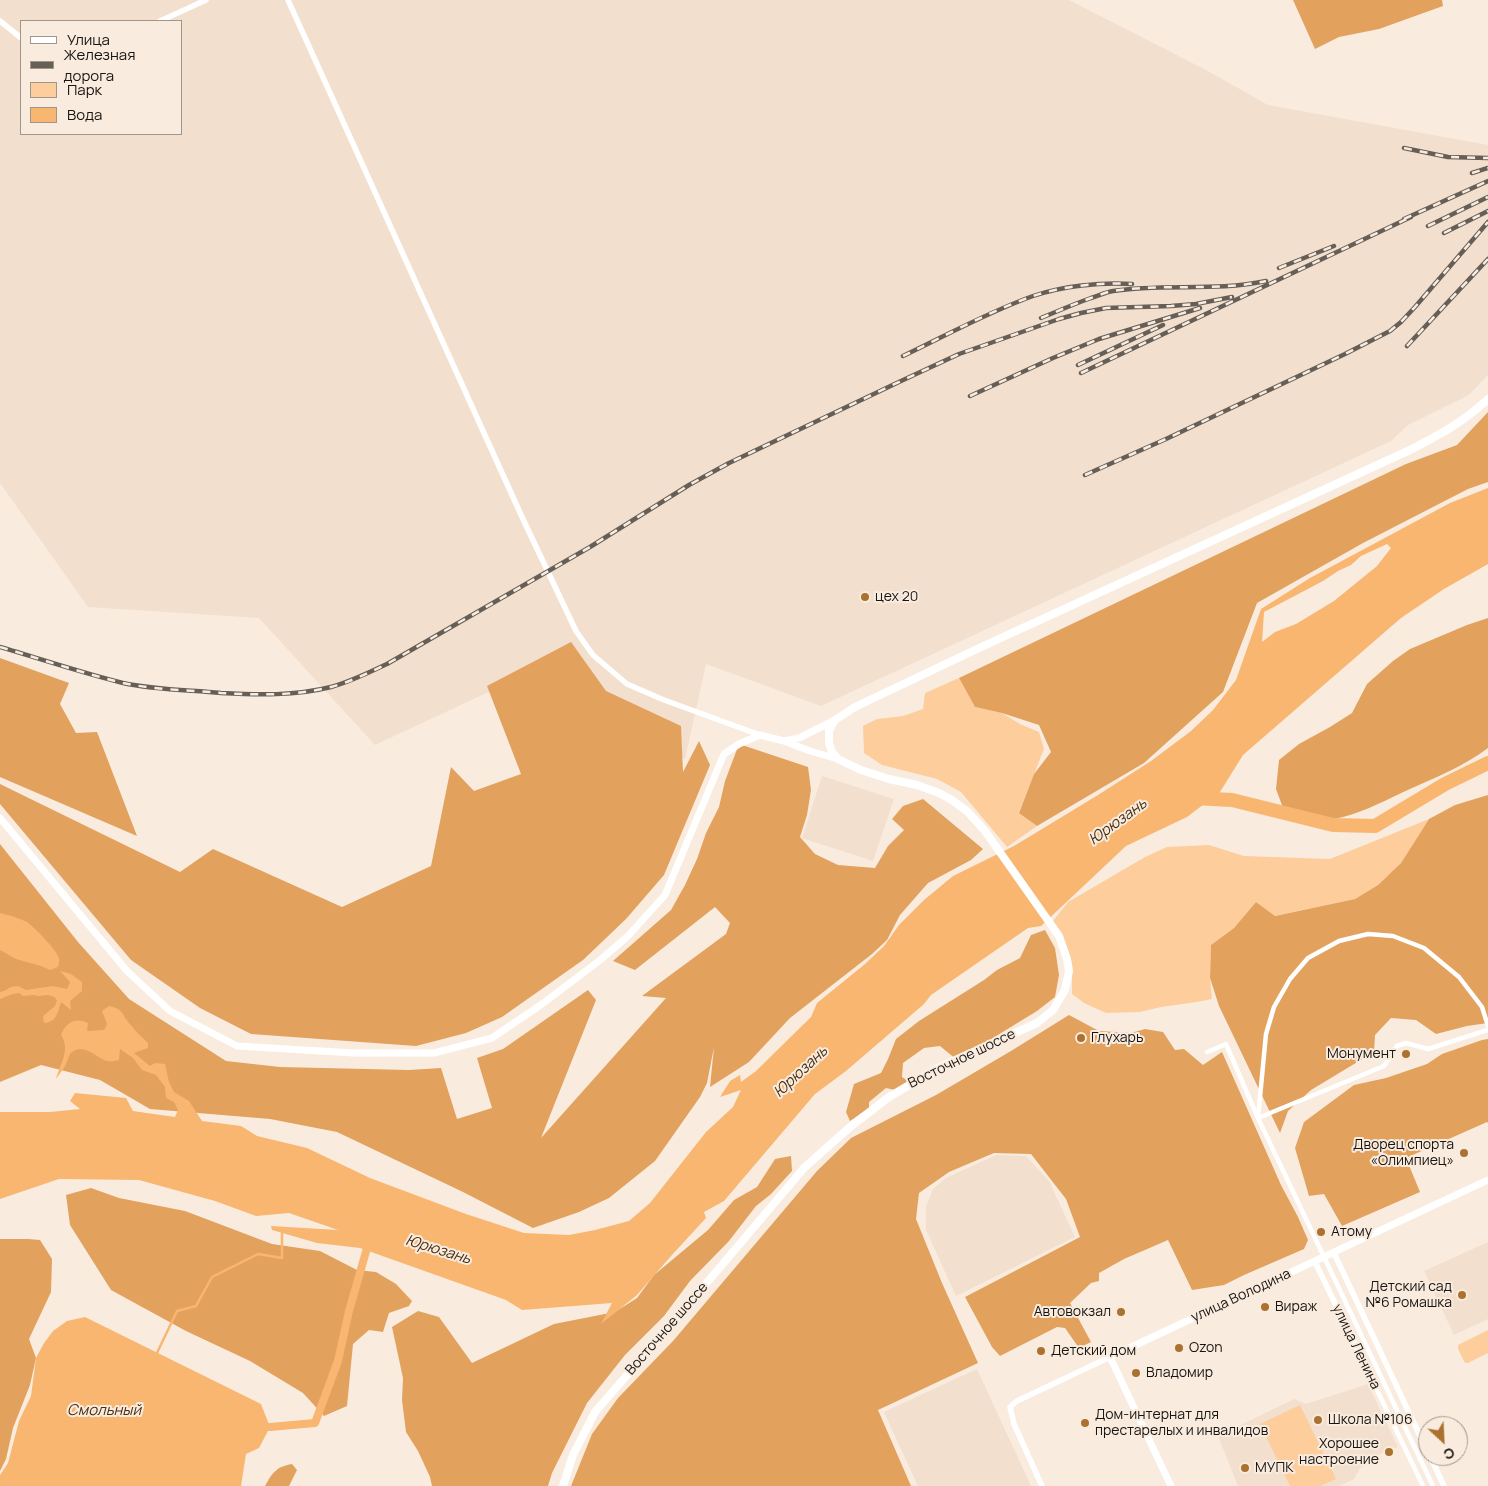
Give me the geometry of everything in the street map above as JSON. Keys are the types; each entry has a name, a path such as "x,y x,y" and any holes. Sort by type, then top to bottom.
{"main road":[{"path":"838,759 832,752 829,743 829,730 835,720 855,708 977,649 1410,450 1473,414 1488,399"},
{"name":"Восточное шоссе","path":"562,1486 574,1455 595,1412 804,1168 850,1127 889,1097 938,1068 1037,1023 1053,1010 1065,990 1069,971 1059,936 985,831 968,812 939,793 918,785 889,779 861,770 838,759"}],"street":[{"path":"162,20 206,0"},
{"path":"288,0 522,517 576,631 593,655 626,684 760,735"},
{"path":"0,20 20,37"},
{"path":"784,741 799,738 835,720"},
{"path":"0,818 127,971 170,1011 237,1046 354,1054 434,1053 492,1038 549,999 628,936 665,895 724,754 739,744 760,735"},
{"name":"Восточное шоссе","path":"760,735 838,759"},
{"path":"1258,1118 1266,1034 1274,1007 1290,979 1308,958 1339,941 1368,934 1393,936 1424,948 1459,977 1482,1007 1488,1026"},
{"path":"1258,1118 1384,1066 1398,1046 1406,1043 1428,1049 1488,1030"},
{"path":"1207,1052 1226,1044 1258,1118 1433,1486"},
{"name":"улица Володина","path":"1042,1486 1014,1424 1010,1408 1017,1401 1488,1180"},
{"name":"улица Ленина","path":"1334,1253 1418,1431"},
{"name":"улица Ленина","path":"1315,1262 1423,1486"},
{"path":"1110,1357 1171,1486"},
{"name":"улица Ленина","path":"1435,1466 1444,1486"}],"shaded area":[{"path":"0,0 1069,0 1208,71 1268,105 1488,145 1488,375 1469,395 1408,425 1391,441 821,706 706,664 685,759 540,668 375,745 259,618 88,607 0,483"},
{"path":"1293,0 1442,0 1443,6 1379,29 1339,37 1315,49"},
{"path":"1488,412 1488,482 1468,489 1363,543 1257,603 1223,692 1144,763 1037,826 1019,813 1034,774 1051,752 1039,725 1002,713 975,707 959,678 1406,464 1457,445"},
{"path":"1488,618 1488,748 1450,771 1352,814 1336,819 1322,820 1286,816 1276,789 1279,760 1299,744 1352,713 1367,684 1410,649"},
{"path":"571,642 606,691 681,726 683,772 699,741 710,765 664,875 626,919 583,960 502,1017 466,1033 416,1046 251,1034 200,1008 131,960 0,804 0,784 180,872 213,849 342,907 431,866 451,767 474,791 521,774 487,686"},
{"path":"0,658 69,683 60,704 76,733 97,732 137,836 0,777"},
{"path":"739,744 808,767 811,790 807,815 800,837 815,854 838,865 875,868 888,846 904,830 892,819 903,806 923,799 983,849 971,860 928,883 900,915 887,940 872,954 790,1018 749,1062 710,1087 714,1047 707,1083 700,1097 655,1161 609,1198 579,1212 533,1228 463,1192 337,1132 270,1119 150,1109 100,1080 41,1065 0,1082 0,844 78,942 129,999 226,1061 280,1067 409,1070 441,1068 457,1119 492,1108 477,1058 503,1049 588,990 596,1000 541,1138 666,998 642,996 726,934 730,923 715,907 635,970 613,961 671,910 685,885 706,833 719,807 725,781"},
{"path":"822,776 894,799 873,861 802,838"},
{"path":"1488,795 1488,1023 1436,1034 1416,1020 1391,1018 1375,1035 1374,1052 1311,1090 1288,1111 1280,1133 1219,1006 1210,978 1211,945 1234,928 1256,902 1275,916 1355,899 1378,885 1401,863 1429,819 1455,805"},
{"path":"1045,930 1055,948 1059,975 1055,997 1037,1011 957,1060 940,1046 924,1048 903,1063 902,1077 911,1083 899,1091 886,1088 869,1102 869,1108 850,1121 846,1112 854,1084 881,1073 896,1039 919,1021 997,970 1020,958 1031,935"},
{"path":"1069,1015 1099,1031 1131,1033 1145,1029 1163,1032 1175,1050 1184,1049 1203,1065 1222,1052 1281,1185 1308,1240 1304,1249 1224,1285 1192,1290 1168,1240 1124,1259 1099,1273 1099,1281 1091,1283 1070,1303 1091,1342 1079,1348 1065,1328 1057,1327 1000,1356 992,1347 965,1297 1080,1237 1066,1199 1031,1154 994,1153 949,1172 919,1193 916,1219 978,1363 878,1410 911,1486 571,1486 592,1434 618,1398 673,1341 817,1171 851,1138 936,1095"},
{"path":"1488,1039 1488,1123 1406,1158 1420,1192 1342,1226 1324,1194 1309,1196 1295,1148 1304,1122 1354,1085 1386,1078 1427,1064 1442,1054"},
{"path":"996,1155 1026,1156 1049,1181 1075,1237 956,1296 926,1230 926,1207 933,1189 946,1178"},
{"path":"791,1156 792,1171 771,1194 756,1206 729,1241 690,1281 664,1316 625,1355 587,1403 552,1473 548,1486 432,1486 418,1451 406,1432 402,1400 403,1378 392,1327 418,1311 439,1317 472,1363 554,1324 615,1312 637,1298 654,1275 708,1230 734,1200 757,1187 775,1159"},
{"path":"91,1188 119,1198 185,1211 272,1244 320,1251 357,1270 376,1272 396,1284 412,1301 409,1306 389,1313 383,1332 369,1330 353,1344 347,1406 324,1416 303,1393 250,1361 186,1331 111,1290 70,1225 66,1195"},
{"path":"0,1239 40,1240 52,1259 51,1292 29,1339 36,1358 30,1385 13,1428 6,1459 0,1471"},
{"name":"Детский сад №6 Ромашка","path":"1488,1242 1488,1319 1454,1335 1424,1271"},
{"path":"977,1369 1031,1486 918,1486 884,1412"},
{"name":"Школа №106","path":"1368,1384 1398,1447 1382,1453 1360,1468 1354,1479 1339,1486 1238,1486 1218,1436 1294,1399 1306,1404"},
{"path":"292,1464 297,1470 289,1486 265,1486 276,1471"}],"green space":[{"path":"959,678 975,707 1002,713 1020,724 1039,732 1044,749 1019,812 1037,826 1007,847 961,792 937,779 882,765 864,753 863,726 877,719 903,716 923,709 925,693"},
{"path":"1429,819 1401,863 1378,885 1355,899 1274,916 1256,902 1234,928 1211,945 1210,978 1212,999 1140,1012 1106,1013 1084,1003 1072,994 1072,973 1069,956 1063,939 1053,921 1068,902 1145,857 1167,847 1209,845 1244,856 1330,859"},
{"path":"1488,1330 1488,1353 1465,1363 1458,1345"},
{"path":"1300,1405 1336,1479 1320,1486 1290,1486 1260,1424"}],"water":[{"name":"Юрюзань","path":"1488,488 1488,564 1444,589 1401,618 1243,755 1220,792 1187,817 1126,846 1041,926 1028,928 931,995 924,1004 846,1071 815,1094 724,1201 704,1212 706,1218 637,1295 601,1324 612,1303 522,1310 506,1300 360,1248 317,1243 272,1230 271,1226 338,1230 289,1213 256,1216 215,1201 139,1180 59,1179 0,1199 0,1112 50,1112 80,1109 70,1101 75,1093 126,1098 133,1111 175,1117 178,1110 174,1102 166,1098 165,1087 156,1075 142,1070 133,1058 120,1049 119,1060 112,1061 103,1060 85,1050 75,1050 70,1054 64,1068 56,1079 65,1052 64,1041 61,1035 68,1024 75,1021 83,1021 88,1023 87,1031 104,1030 107,1024 102,1011 109,1006 120,1010 134,1029 148,1043 148,1048 134,1053 150,1066 155,1063 165,1064 169,1082 174,1092 189,1101 202,1121 241,1126 257,1136 307,1148 370,1178 466,1214 524,1233 569,1235 629,1221 650,1203 706,1132 733,1107 741,1090 720,1097 730,1081 740,1075 741,1082 756,1071 811,1017 817,1003 884,946 899,925 924,900 953,876 1014,846 1098,795 1151,761 1191,731 1213,710 1236,680 1261,609 1310,578 1450,503","holes":["1387,544 1391,548 1377,566 1334,601 1296,624 1275,632 1262,642 1264,612 1351,565 1361,556"]},
{"path":"0,913 27,922 35,929 58,955 58,967 50,970 16,959 0,950"},
{"path":"60,971 71,974 82,982 82,991 70,1001 71,1010 61,1002 52,1021 44,1023 43,1016 55,1006 57,1000 54,997 48,995 23,996 19,993 0,999 0,992 11,987 18,986 26,990 53,986 67,989 70,982"},
{"name":"Смольный","path":"85,1317 261,1404 270,1427 259,1448 246,1454 241,1486 0,1486 0,1475 8,1463 19,1421 31,1396 36,1358 53,1331 67,1321"}],"waterway":[{"path":"1193,798 1232,800 1333,825 1375,826 1445,784 1488,763"},
{"name":"Смольный","path":"156,1355 177,1311 196,1306 212,1277 258,1254 282,1258 282,1232"},
{"path":"270,1427 315,1423 338,1361 349,1311 369,1241"}],"railway":[{"path":"1404,148 1448,157 1488,158"},
{"path":"1472,173 1488,168"},
{"path":"1404,219 1488,181"},
{"path":"1428,226 1488,197"},
{"path":"1444,233 1488,211"},
{"path":"1081,373 1411,217"},
{"path":"1085,475 1166,439 1390,331 1415,307 1488,222"},
{"path":"1279,268 1334,246"},
{"path":"1407,346 1488,259"},
{"path":"1041,318 1113,291 1228,286 1266,281"},
{"path":"903,356 983,317 1033,296 1082,286 1132,284"},
{"path":"0,647 108,679 147,687 221,693 263,694 304,692 331,687 352,680 387,664 590,547 689,485 729,463 959,354 1081,313 1106,308 1196,304 1232,297"},
{"path":"970,396 1099,339 1200,308"},
{"path":"1078,365 1163,325"}],"place":[{"name":"цех 20","path":"865,597"},
{"name":"Глухарь","path":"1081,1038"},
{"name":"Монумент","path":"1406,1054"},
{"name":"Дворец спорта «Олимпиец»","path":"1464,1153"},
{"name":"Атому","path":"1321,1232"},
{"name":"Детский сад №6 Ромашка","path":"1462,1295"},
{"name":"Вираж","path":"1265,1307"},
{"name":"Автовокзал","path":"1121,1312"},
{"name":"Ozon","path":"1179,1348"},
{"name":"Детский дом","path":"1041,1351"},
{"name":"Владомир","path":"1136,1373"},
{"name":"Школа №106","path":"1318,1420"},
{"name":"Дом-интернат для престарелых и инвалидов","path":"1085,1423"},
{"name":"Хорошее настроение","path":"1389,1452"},
{"name":"МУПК","path":"1245,1468"}]}
